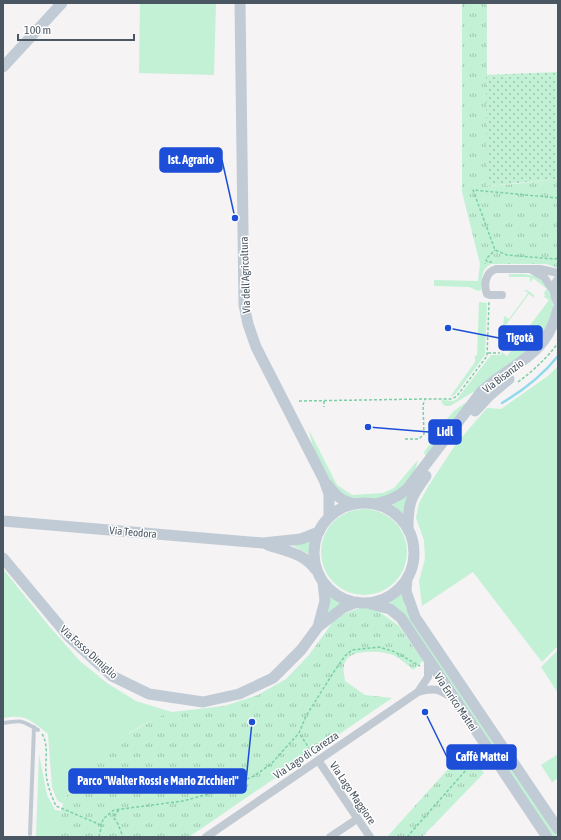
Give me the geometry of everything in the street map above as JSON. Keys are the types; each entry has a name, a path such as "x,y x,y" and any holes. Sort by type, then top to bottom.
{"main road":[{"path":"3,67 62,3"},
{"name":"Via dell'Agricoltura","path":"240,3 244,305 248,324 256,347 324,480 329,494 329,517"},
{"path":"556,297 558,281"},
{"name":"Via Bisanzio","path":"374,504 400,495 407,489 481,392 526,360 542,343 556,318 558,309"},
{"name":"Via Bisanzio","path":"408,531 408,511 410,500 432,468 481,404 500,386 536,358 546,346 558,325"},
{"name":"Via dell'Agricoltura","path":"324,480 337,497 355,504"},
{"path":"362,503 374,504 386,508 396,514 404,523 411,536 414,550 413,564 407,578 397,591 383,599 362,603 344,599 333,592 321,577 314,552 315,542 318,532 329,517 339,509 362,503"},
{"name":"Via Teodora","path":"3,521 263,543 301,539 318,532"},
{"name":"Via Teodora","path":"263,543 299,554 311,562 321,577"},
{"name":"Via Fosso Dimiglio","path":"3,558 69,636 112,676 149,694 203,702 239,694 273,678 301,650 318,627 344,607 362,603"},
{"name":"Via Fosso Dimiglio","path":"318,627 325,601 321,577"},
{"name":"Via Enrico Mattei","path":"407,578 406,591 415,617 558,829"},
{"name":"Via Enrico Mattei","path":"362,603 390,609 400,618 425,664 455,699 547,837"}],"street":[{"path":"502,294 488,294 486,277 489,273 496,269 540,269 558,273"},
{"path":"529,269 544,277 556,297"},
{"name":"Via Lago di Carezza","path":"418,692 428,677 425,664"},
{"name":"Via Lago di Carezza","path":"206,837 418,692 429,689 438,690 455,699"},
{"name":"Via Lago Maggiore","path":"318,760 370,837"},
{"path":"330,837 357,819"}],"lane":[{"path":"3,723 18,720 36,729 30,834"}],"path":[{"path":"558,198 473,190 495,250 507,255 558,258"},
{"path":"495,250 486,259 487,262 498,262"},
{"path":"299,401 452,399 457,396 487,356 489,300"},
{"path":"515,384 534,370 558,343"},
{"path":"487,353 500,353"},
{"path":"405,439 419,439 424,434 423,405 425,399"},
{"path":"324,401 324,407"},
{"path":"99,837 103,820 114,810 183,801 223,790 254,776 271,764 299,734 306,716 335,670 345,656 352,650 379,648 395,652 425,664"},
{"path":"36,729 43,736 45,741 46,773 49,791 56,806 101,825"},
{"path":"299,734 318,760"},
{"path":"407,837 481,753"},
{"path":"120,809 114,815 114,818 123,837"}],"green space":[{"path":"140,3 216,3 214,75 139,73"},
{"path":"462,3 487,3 487,186 558,179 558,268 546,264 480,264 462,192"},
{"path":"558,72 558,179 487,186 486,75"},
{"path":"480,264 491,264 485,269 482,278 481,290 478,291 469,287 434,286 434,280 478,281"},
{"path":"509,274 524,274 540,279 548,290 553,304 554,313 536,345 485,385 450,406 445,406 441,400 453,401 457,399 491,355 501,355 502,352 507,356 549,300 544,297 544,293 547,289 533,278 530,283 530,277 509,277"},
{"path":"524,290 527,290 534,295 534,298 529,294 503,329 504,316 509,319 528,293"},
{"path":"479,302 487,303 485,355 455,395 450,397 475,362 475,356 477,355"},
{"path":"558,366 558,646 542,662 473,572 422,606 419,581 425,559 424,540 416,518 419,503 429,485 456,444 487,408 501,409 548,376"},
{"path":"465,403 426,457 424,452 440,431 438,429 454,411"},
{"path":"309,430 337,485 352,495 383,493 394,488 418,460 414,475 398,492 377,499 353,499 335,489 313,448"},
{"path":"406,495 408,497 404,512 402,513 392,505"},
{"path":"364,509 380,512 388,516 400,528 404,536 407,552 404,568 400,576 388,588 380,592 364,595 348,592 340,588 328,576 324,568 321,552 324,536 328,528 340,516 348,512"},
{"path":"309,541 309,554 293,546"},
{"path":"3,569 49,626 80,661 107,683 136,701 172,712 146,723 111,746 78,778 63,804 57,800 52,787 48,734 28,719 18,717 3,718"},
{"path":"327,591 345,602 326,616"},
{"path":"403,591 405,607 411,617 558,837 552,837 404,615 387,601"},
{"path":"363,607 377,610 399,626 423,661 413,670 393,655 382,653 368,652 355,654 346,660 344,668 345,681 365,695 392,698 189,837 53,837 64,801 75,782 93,761 114,742 156,718 172,712 224,706 258,695 286,679 309,655 335,619 348,612"},
{"path":"558,650 558,693 541,667"},
{"path":"467,748 484,773 422,837 387,837"},
{"path":"39,754 47,795 55,810 61,811 53,837 36,837"},
{"path":"558,754 558,778 552,782 541,765"}],"waterway":[{"path":"502,403 532,382 546,370 558,356"}],"place":[{"name":"Ist. Agrario","path":"235,218"},
{"name":"Tigotà","path":"448,328"},
{"name":"Lidl","path":"368,427"},
{"name":"Caffè Mattei","path":"425,712"},
{"name":"Parco \"Walter Rossi e Mario Zicchieri\"","path":"252,722"}]}
